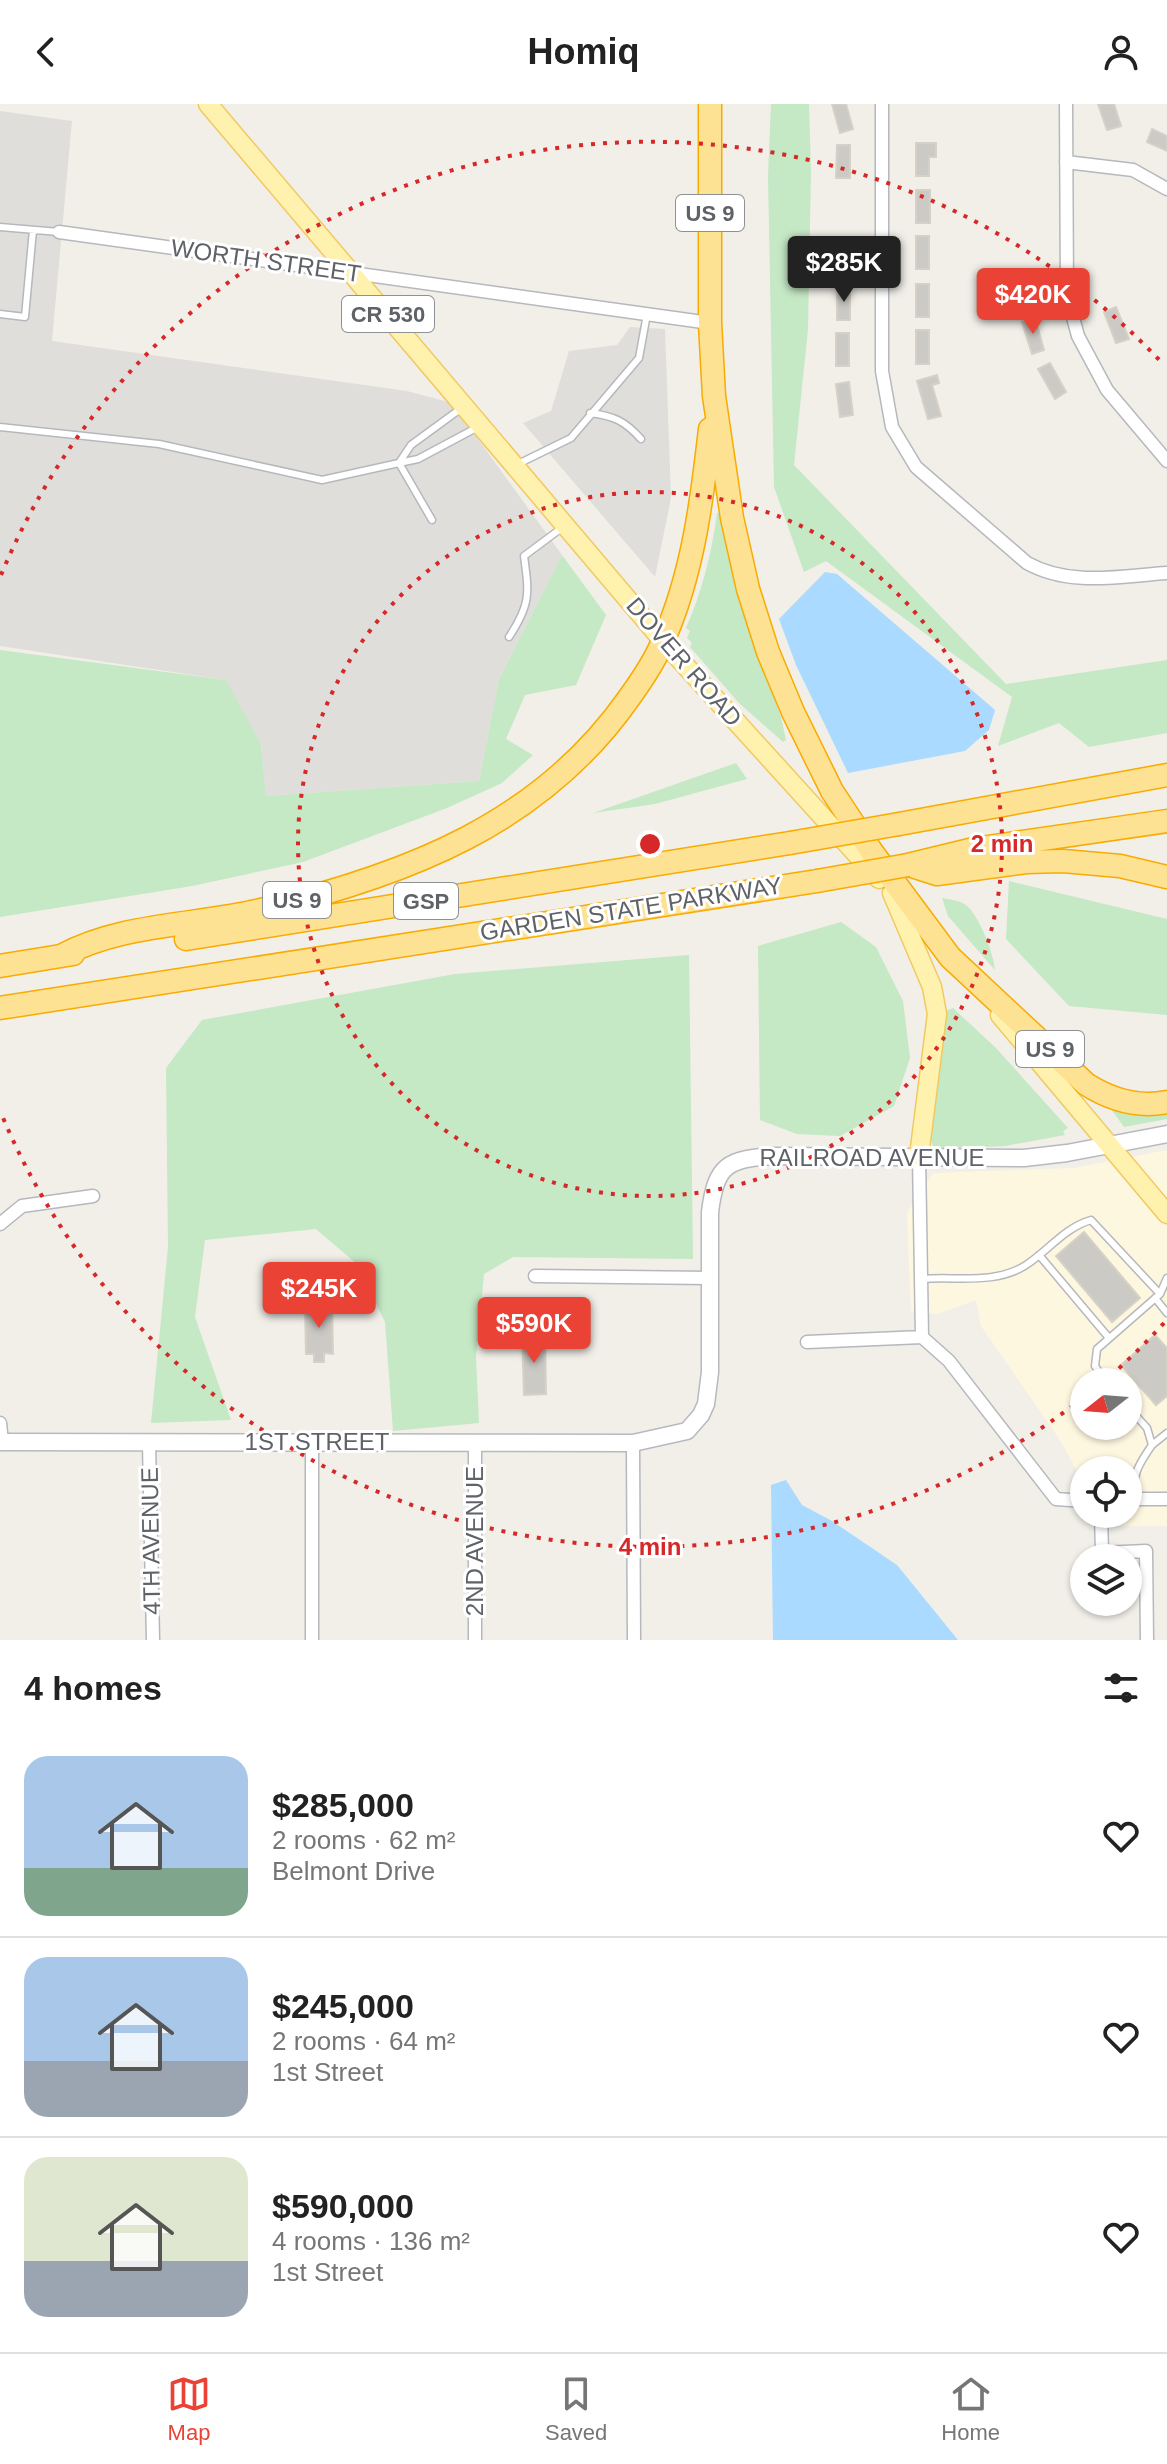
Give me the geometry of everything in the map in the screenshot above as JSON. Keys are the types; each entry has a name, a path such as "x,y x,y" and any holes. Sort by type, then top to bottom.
{"highway":[{"name":"US 9","path":"710,104 710,323 714,396 732,518 748,589 768,652 788,700 832,791 872,852 950,957 1086,1084 1120,1101 1146,1104 1167,1102"},
{"name":"US 9","path":"61,956 104,937 234,916 335,890 384,873 468,837 528,802 574,764 616,716 663,641 681,590 700,512 714,396"},
{"name":"GARDEN STATE PARKWAY","path":"0,966 242,931 790,843 1167,775"},
{"name":"GARDEN STATE PARKWAY","path":"0,1008 817,881 908,865 974,849 1167,821"},
{"path":"908,865 937,874 1026,862 1063,861 1120,866 1160,878"}],"main road":[{"name":"DOVER ROAD","path":"208,104 663,641 950,957 1167,1214"},
{"path":"892,893 932,987 937,1014 919,1156"}],"street":[{"path":"882,104 882,371 892,427 916,467 1027,563 1042,571 1084,579 1167,573"},
{"path":"1066,104 1067,295 1078,336 1107,390 1167,461"},
{"path":"1066,162 1133,170 1167,189"},
{"name":"WORTH STREET","path":"59,232 710,323"},
{"name":"RAILROAD AVENUE","path":"633,1443 687,1431 701,1415 710,1380 713,1188 720,1173 730,1165 750,1158 774,1156 1024,1158 1167,1134"},
{"path":"919,1156 922,1337"},
{"path":"0,1224 22,1206 93,1196"},
{"path":"535,1276 710,1278"},
{"path":"807,1342 922,1337 949,1361 1056,1499 1070,1500"},
{"path":"0,1423 1,1442"},
{"name":"1ST STREET","path":"1,1442 633,1443"},
{"path":"312,1442 312,1640"},
{"name":"2ND AVENUE","path":"475,1442 475,1640"},
{"name":"4TH AVENUE","path":"149,1443 153,1640"},
{"path":"633,1443 634,1640"},
{"path":"1142,1499 1167,1499"},
{"path":"1101,1528 1102,1553 1146,1551 1147,1640"}],"lane":[{"path":"0,227 59,232"},
{"path":"0,314 25,317 33,230"},
{"path":"516,465 571,438 639,358 647,314"},
{"path":"399,463 411,445 466,405"},
{"path":"590,413 614,416 628,424 641,439"},
{"path":"0,427 159,444 322,480 418,459 482,425"},
{"path":"399,463 432,520"},
{"path":"509,637 523,615 529,590 524,556 566,525"},
{"path":"922,1279 987,1279 1024,1267 1075,1225 1091,1220 1161,1295 1167,1313"},
{"path":"1039,1255 1109,1338"},
{"path":"1096,1368 1097,1349 1161,1295 1167,1278"},
{"path":"1142,1422 1152,1445"},
{"path":"1142,1460 1152,1445 1167,1433"}],"shaded area":[{"path":"0,111 72,121 52,341 407,391 452,403 562,555 499,679 479,781 266,796 261,744 225,680 0,646"},
{"path":"630,327 665,329 671,498 655,577 523,423 551,411 569,351 617,345"},
{"path":"1167,1150 1167,1526 1142,1526 1142,1456 1070,1458 981,1326 976,1300 938,1314 911,1311 907,1213 933,1173 1074,1168"}],"green space":[{"path":"771,104 809,104 808,329 794,465 1006,684 1167,660 1167,733 1089,747 1059,723 998,746 1012,697 826,561 804,572 774,487 768,176"},
{"path":"717,513 723,513 754,643 781,717 786,740 783,742 739,703 690,647 692,643 687,638 690,631 686,628 706,572"},
{"path":"562,555 606,615 576,685 525,695 506,739 533,755 502,783 447,808 303,862 192,886 0,917 0,650 226,680 261,744 266,796 479,781 499,679"},
{"path":"736,763 747,779 655,804 593,813"},
{"path":"1009,881 1167,919 1167,1015 1069,1006 1006,939"},
{"path":"942,898 961,902 972,911 985,936 995,970 948,916"},
{"path":"841,922 876,947 903,1001 910,1058 894,1106 840,1136 797,1134 760,1120 758,946"},
{"path":"689,955 693,1259 513,1257 484,1274 476,1357 479,1423 393,1431 385,1322 357,1264 316,1229 205,1240 195,1317 231,1420 151,1423 168,1247 166,1068 202,1020 455,974"},
{"path":"953,1008 996,1048 1068,1128 1063,1131 1065,1135 1005,1146 934,1149 930,1137 945,1011"},
{"path":"1109,1106 1167,1111 1167,1119 1124,1127"}],"water":[{"path":"825,572 837,574 995,710 989,730 965,751 848,773 796,665 779,619"},
{"path":"786,1480 802,1505 832,1521 897,1565 958,1640 773,1640 771,1485"}],"building":[{"path":"832,104 846,104 853,129 840,133"},
{"path":"1098,104 1114,104 1121,126 1107,130"},
{"path":"1152,129 1167,136 1167,151 1147,142"},
{"path":"916,143 936,143 936,157 929,157 929,176 916,176"},
{"path":"837,145 850,145 850,178 836,178"},
{"path":"916,190 930,190 930,223 916,223"},
{"path":"916,236 929,236 929,269 916,269"},
{"path":"836,239 850,239 850,272 830,272 830,264 837,264"},
{"path":"916,284 929,284 929,317 916,317"},
{"path":"837,287 850,287 850,320 837,320"},
{"path":"1116,307 1129,339 1116,343 1104,312"},
{"path":"1035,318 1044,350 1032,354 1022,322"},
{"path":"916,330 929,330 929,364 916,364"},
{"path":"836,333 849,333 849,366 836,366"},
{"path":"1050,363 1066,392 1055,399 1038,369"},
{"path":"937,375 939,383 932,385 941,416 928,419 917,381"},
{"path":"849,382 853,415 840,417 836,384"},
{"path":"1084,1232 1140,1298 1112,1322 1056,1256"},
{"path":"305,1303 332,1303 333,1354 324,1353 324,1362 314,1362 314,1354 306,1354"},
{"path":"522,1335 545,1335 546,1394 524,1395"},
{"path":"1155,1335 1167,1348 1167,1396 1156,1405 1142,1389 1142,1368 1124,1368 1121,1365"}]}
